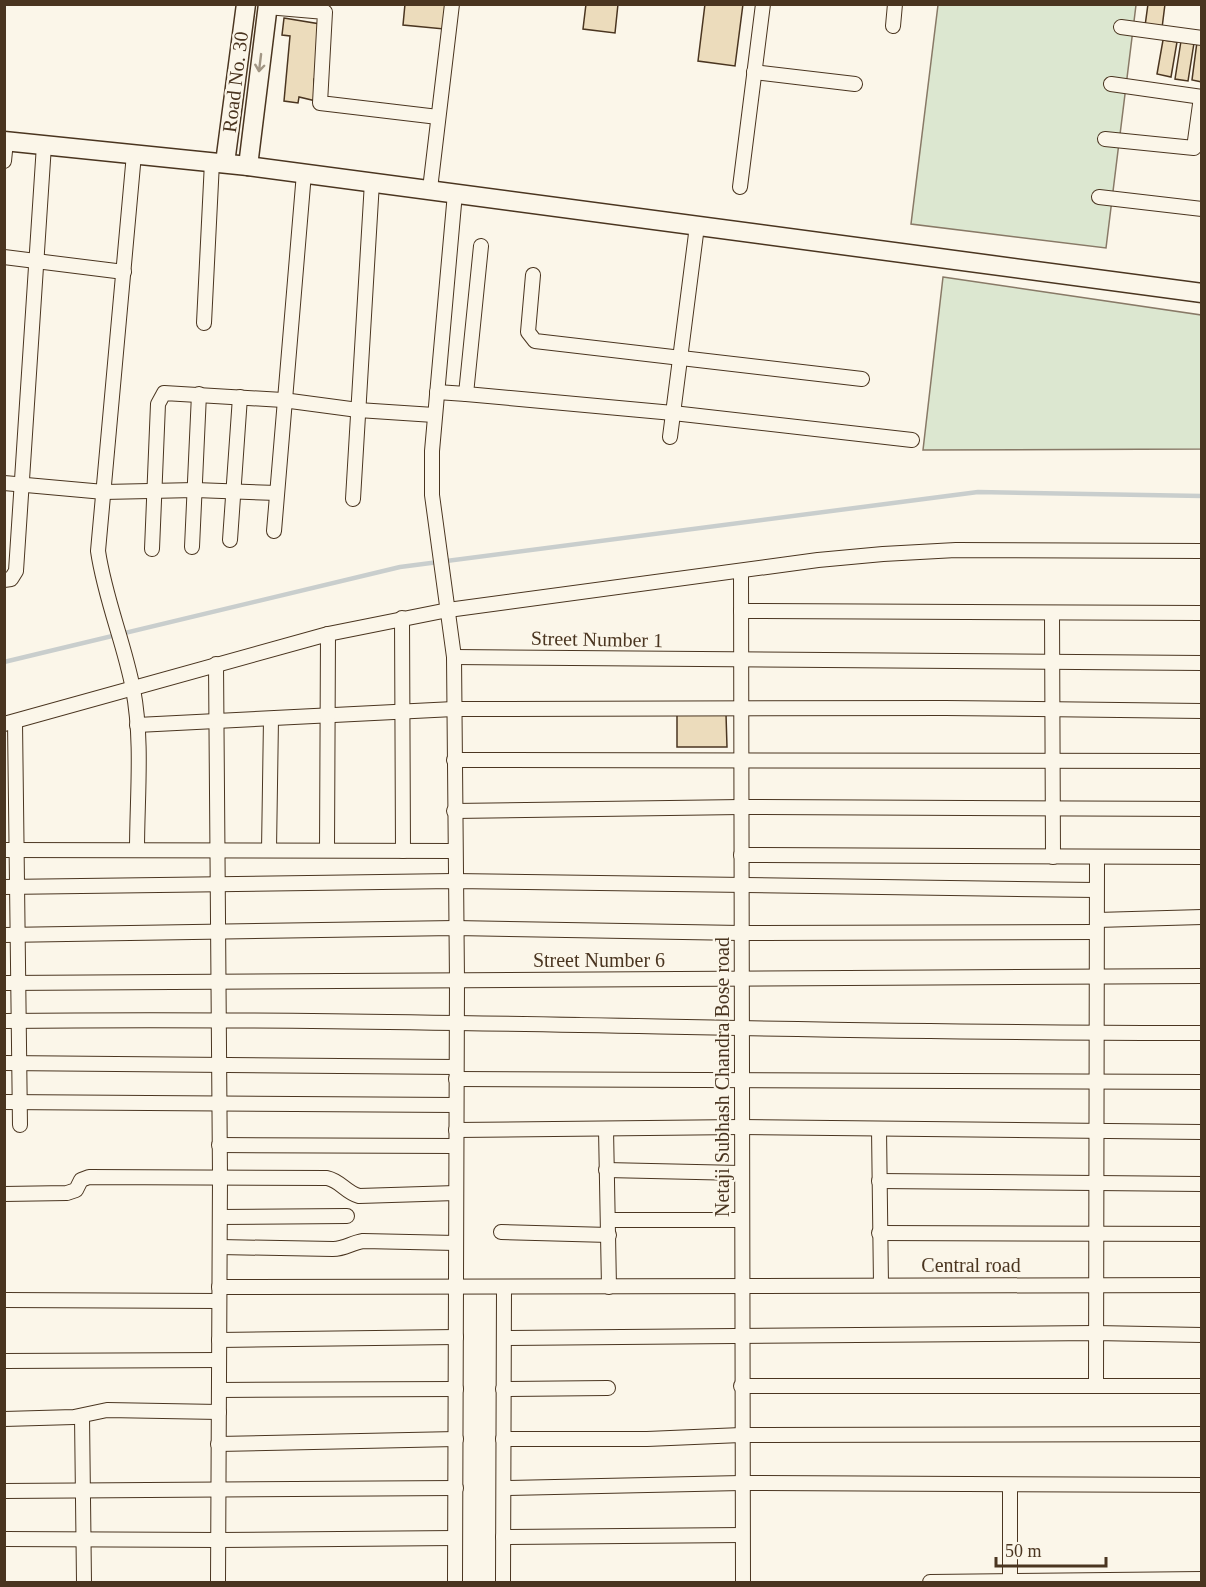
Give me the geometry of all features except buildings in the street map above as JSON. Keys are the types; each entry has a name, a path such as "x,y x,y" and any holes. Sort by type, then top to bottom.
{"street":[{"name":"Road No. 30","path":"218,162 246,4"},
{"path":"430,189 452,4"},
{"path":"740,187 763,4"},
{"path":"893,26 895,4"},
{"name":"Road No. 30","path":"248,166 267,6"},
{"path":"267,6 325,12 320,103 438,117"},
{"path":"1121,27 1202,38"},
{"path":"754,72 855,84"},
{"path":"1105,139 1194,148 1201,97 1111,84"},
{"path":"4,161 5,141 218,162 1202,293"},
{"path":"4,580 11,579 16,571 44,145"},
{"path":"134,154 98,551 105,590 131,682 137,725 137,850"},
{"path":"204,323 218,162"},
{"path":"274,531 303,173"},
{"path":"353,499 372,182"},
{"path":"455,193 434,416 432,495 454,657 454,881 457,980 455,1582"},
{"path":"1099,197 1202,209"},
{"path":"670,437 697,226"},
{"path":"466,394 481,246"},
{"path":"4,257 124,272"},
{"path":"533,275 528,332 535,341 862,379"},
{"path":"152,549 160,397 170,392 283,400 358,410 434,416"},
{"path":"437,392 674,413 912,440"},
{"path":"192,547 199,394"},
{"path":"230,540 240,397"},
{"path":"4,483 104,492 195,490 276,493"},
{"path":"20,1125 19,1063 11,1021 10,723 131,682 216,664 328,634 448,610 829,559 956,550 1202,551"},
{"name":"Netaji Subhash Chandra Bose road","path":"741,571 742,1582"},
{"path":"741,611 1202,613"},
{"path":"1052,613 1053,857"},
{"path":"402,618 403,851"},
{"path":"327,850 328,634"},
{"name":"Street Number 1","path":"454,657 1202,663"},
{"path":"216,664 220,1176 218,1582"},
{"path":"137,725 454,709 1202,711"},
{"path":"269,850 271,719"},
{"path":"454,760 1202,761"},
{"path":"454,811 741,807 1202,809"},
{"path":"10,850 454,851"},
{"path":"741,855 1202,857"},
{"path":"1096,1385 1097,857"},
{"path":"10,887 218,886 454,881 1096,890"},
{"path":"11,935 455,928 741,933 1096,926 1202,917"},
{"name":"Street Number 6","path":"11,983 1202,976"},
{"path":"11,1021 363,1020 456,1025 741,1030 1202,1033"},
{"path":"4,1063 219,1066 741,1080 1202,1082"},
{"path":"4,1102 456,1105"},
{"path":"456,1130 741,1127 1095,1133 1202,1132"},
{"path":"606,1129 609,1287"},
{"path":"879,1129 881,1285"},
{"path":"219,1145 456,1146"},
{"path":"606,1170 741,1173"},
{"path":"4,1194 67,1193 76,1190 81,1180 88,1176 327,1178 338,1180 349,1193 359,1196 456,1193"},
{"path":"879,1181 1095,1181 1202,1184"},
{"path":"220,1217 346,1216"},
{"path":"608,1220 742,1220"},
{"path":"501,1232 609,1234"},
{"path":"879,1233 1202,1234"},
{"path":"220,1247 333,1250 346,1249 353,1243 363,1241 456,1243"},
{"name":"Central road","path":"4,1300 456,1288 1202,1285"},
{"path":"503,1582 504,1288"},
{"path":"504,1338 1095,1333 1202,1335"},
{"path":"219,1340 456,1337"},
{"path":"4,1361 219,1360"},
{"path":"741,1386 1202,1386"},
{"path":"503,1389 608,1388"},
{"path":"219,1390 456,1389"},
{"path":"4,1419 81,1416 107,1410 219,1412"},
{"path":"81,1416 84,1582"},
{"path":"503,1439 741,1435 1202,1434"},
{"path":"218,1444 456,1439"},
{"path":"504,1488 741,1483 1010,1486 1202,1485"},
{"path":"1010,1486 1010,1582"},
{"path":"4,1491 456,1488"},
{"path":"503,1536 742,1535"},
{"path":"4,1539 456,1538"},
{"path":"930,1582 1202,1579"}],"green space":[{"path":"938,5 1136,5 1106,248 911,224"},
{"path":"943,277 1201,315 1201,449 923,450"}],"waterway":[{"path":"4,662 400,567 978,492 1202,496"}]}
